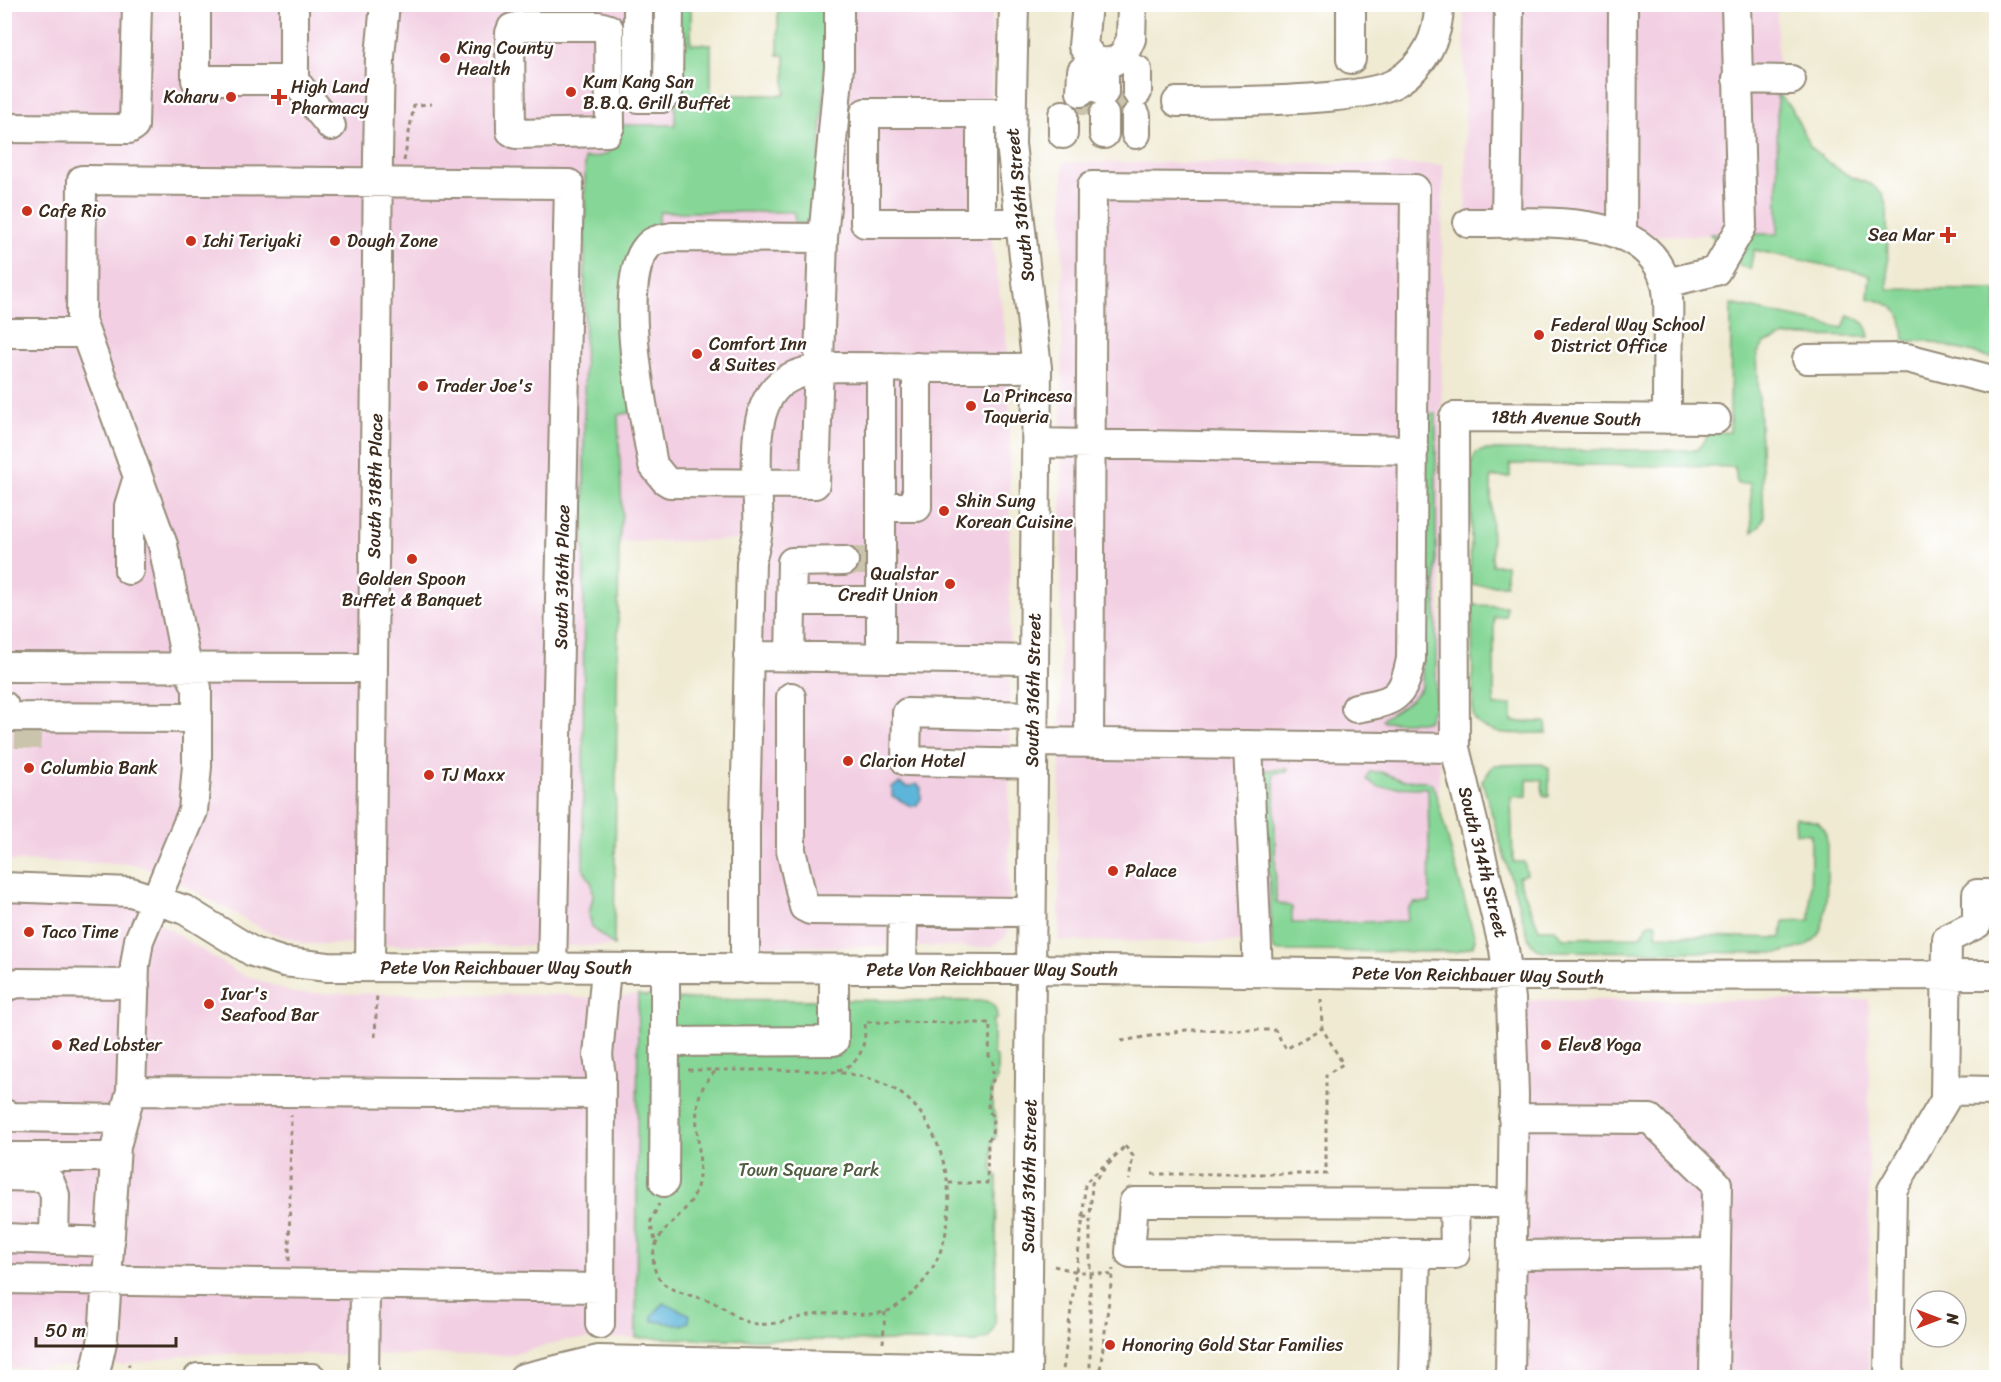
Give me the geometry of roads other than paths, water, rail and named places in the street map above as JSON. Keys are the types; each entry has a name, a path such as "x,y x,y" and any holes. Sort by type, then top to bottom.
{"street":[{"path":"4,128 129,129 134,126 137,4"},
{"path":"196,4 196,80 294,80"},
{"path":"294,4 294,80 331,126"},
{"name":"South 318th Place","path":"373,980 374,668 387,182 380,56 385,4"},
{"path":"628,4 627,78 638,98"},
{"path":"638,4 638,98"},
{"path":"638,98 662,98 668,92 669,4"},
{"path":"823,238 711,235 672,237 648,245 639,263 633,307 633,345 656,471 670,483 815,484 823,238 838,67 839,4"},
{"name":"South 316th Street","path":"1014,4 1011,113 1019,223 1035,330 1037,368 1027,1373"},
{"path":"1087,4 1083,46 1095,61 1110,63 1124,56 1131,39 1132,5"},
{"path":"1351,4 1351,59"},
{"path":"1177,102 1307,97 1362,92 1395,83 1415,67 1433,42 1439,26 1438,4"},
{"path":"1506,224 1509,4"},
{"path":"1622,236 1623,4"},
{"path":"1666,283 1716,271 1742,226 1736,4"},
{"path":"605,15 610,33 610,126 607,132 512,132 509,123 512,28 605,15"},
{"path":"1737,79 1791,80"},
{"path":"1011,113 864,113 864,224 1019,223"},
{"path":"981,113 981,223"},
{"path":"94,1377 103,1338 115,1157 131,1091 139,940 193,811 196,792 197,688 187,667 167,558 81,321 82,180 387,182"},
{"name":"South 316th Place","path":"387,182 569,184 552,969"},
{"path":"1089,743 1092,186 1415,189 1411,659 1403,691 1388,702 1356,708"},
{"path":"1468,224 1564,223 1597,227 1642,246 1658,261 1666,283 1667,419"},
{"path":"4,333 85,333"},
{"path":"1807,359 1907,358 1996,381"},
{"path":"881,367 881,507 866,576 881,657"},
{"path":"881,507 917,507 917,367"},
{"path":"745,969 745,822 751,562 758,532 758,435 764,405 774,389 785,380 818,369 1037,368"},
{"name":"18th Avenue South","path":"1455,456 1454,417 1716,419"},
{"path":"1036,443 1414,450"},
{"name":"South 314th Street","path":"1455,456 1455,748 1509,975 1513,1118 1510,1377"},
{"path":"129,570 129,506 138,477"},
{"path":"791,580 866,576"},
{"path":"791,580 866,576"},
{"path":"790,656 791,580"},
{"path":"748,656 1034,660"},
{"path":"4,667 374,668"},
{"path":"791,698 791,850 804,908 1031,912"},
{"path":"16,723 93,718 197,718"},
{"path":"16,723 75,736 93,718"},
{"path":"1033,740 1089,743 1455,748"},
{"path":"1248,745 1258,972"},
{"path":"745,822 791,823"},
{"name":"Pete Von Reichbauer Way South","path":"4,887 117,889 157,899 185,910 243,947 271,958 373,980 552,969 1030,969 1509,975 1996,975"},
{"path":"1889,1377 1892,1190 1945,1100 1947,939 1977,924 1977,894 1996,894"},
{"path":"902,970 903,911"},
{"path":"600,1324 601,1094 598,1056 606,969"},
{"path":"664,1182 665,969"},
{"path":"665,1042 834,1041 834,969"},
{"path":"4,987 18,983 135,984"},
{"path":"1945,1090 1996,1091"},
{"path":"131,1091 601,1094"},
{"path":"4,1114 123,1119"},
{"path":"33,1157 35,1117"},
{"path":"1513,1118 1650,1119 1717,1184 1714,1377"},
{"path":"4,1157 115,1157"},
{"path":"60,1240 64,1157"},
{"path":"4,1176 40,1177 50,1182 55,1195 60,1240"},
{"path":"1454,1203 1455,1254 1130,1253 1134,1202 1512,1203"},
{"path":"4,1238 110,1242"},
{"path":"1512,1255 1716,1252"},
{"path":"1413,1377 1416,1254"},
{"path":"4,1279 600,1288"},
{"path":"364,1377 365,1285"},
{"path":"523,1377 598,1360 675,1369 882,1366 1027,1373"},
{"path":"198,1377 312,1377"}],"water":[{"path":"900,783 907,787 917,784 921,788 921,799 916,806 911,806 892,796 892,787"},
{"path":"663,1303 689,1314 689,1322 682,1325 653,1321 652,1316"}],"tunnel":[{"path":"1080,115 1081,92"},
{"path":"1119,92 1119,116"},
{"path":"844,561 869,561"},
{"path":"15,734 41,735"}],"place":[{"name":"King County Health","path":"445,58"},
{"name":"Kum Kang San B.B.Q. Grill Buffet","path":"571,92"},
{"name":"Koharu","path":"231,97"},
{"name":"High Land Pharmacy","path":"279,97"},
{"name":"Cafe Rio","path":"27,211"},
{"name":"Sea Mar","path":"1948,235"},
{"name":"Ichi Teriyaki","path":"191,241"},
{"name":"Dough Zone","path":"335,241"},
{"name":"Federal Way School District Office","path":"1539,335"},
{"name":"Comfort Inn & Suites","path":"697,354"},
{"name":"Trader Joe's","path":"423,386"},
{"name":"La Princesa Taqueria","path":"971,406"},
{"name":"Shin Sung Korean Cuisine","path":"944,511"},
{"name":"Golden Spoon Buffet & Banquet","path":"412,559"},
{"name":"Qualstar Credit Union","path":"950,584"},
{"name":"Clarion Hotel","path":"848,761"},
{"name":"Columbia Bank","path":"29,768"},
{"name":"TJ Maxx","path":"429,775"},
{"name":"Palace","path":"1113,871"},
{"name":"Taco Time","path":"29,932"},
{"name":"Ivar's Seafood Bar","path":"209,1004"},
{"name":"Red Lobster","path":"57,1045"},
{"name":"Elev8 Yoga","path":"1546,1045"},
{"name":"Honoring Gold Star Families","path":"1110,1345"}],"park label":[{"name":"Town Square Park","path":"809,1170"}]}
